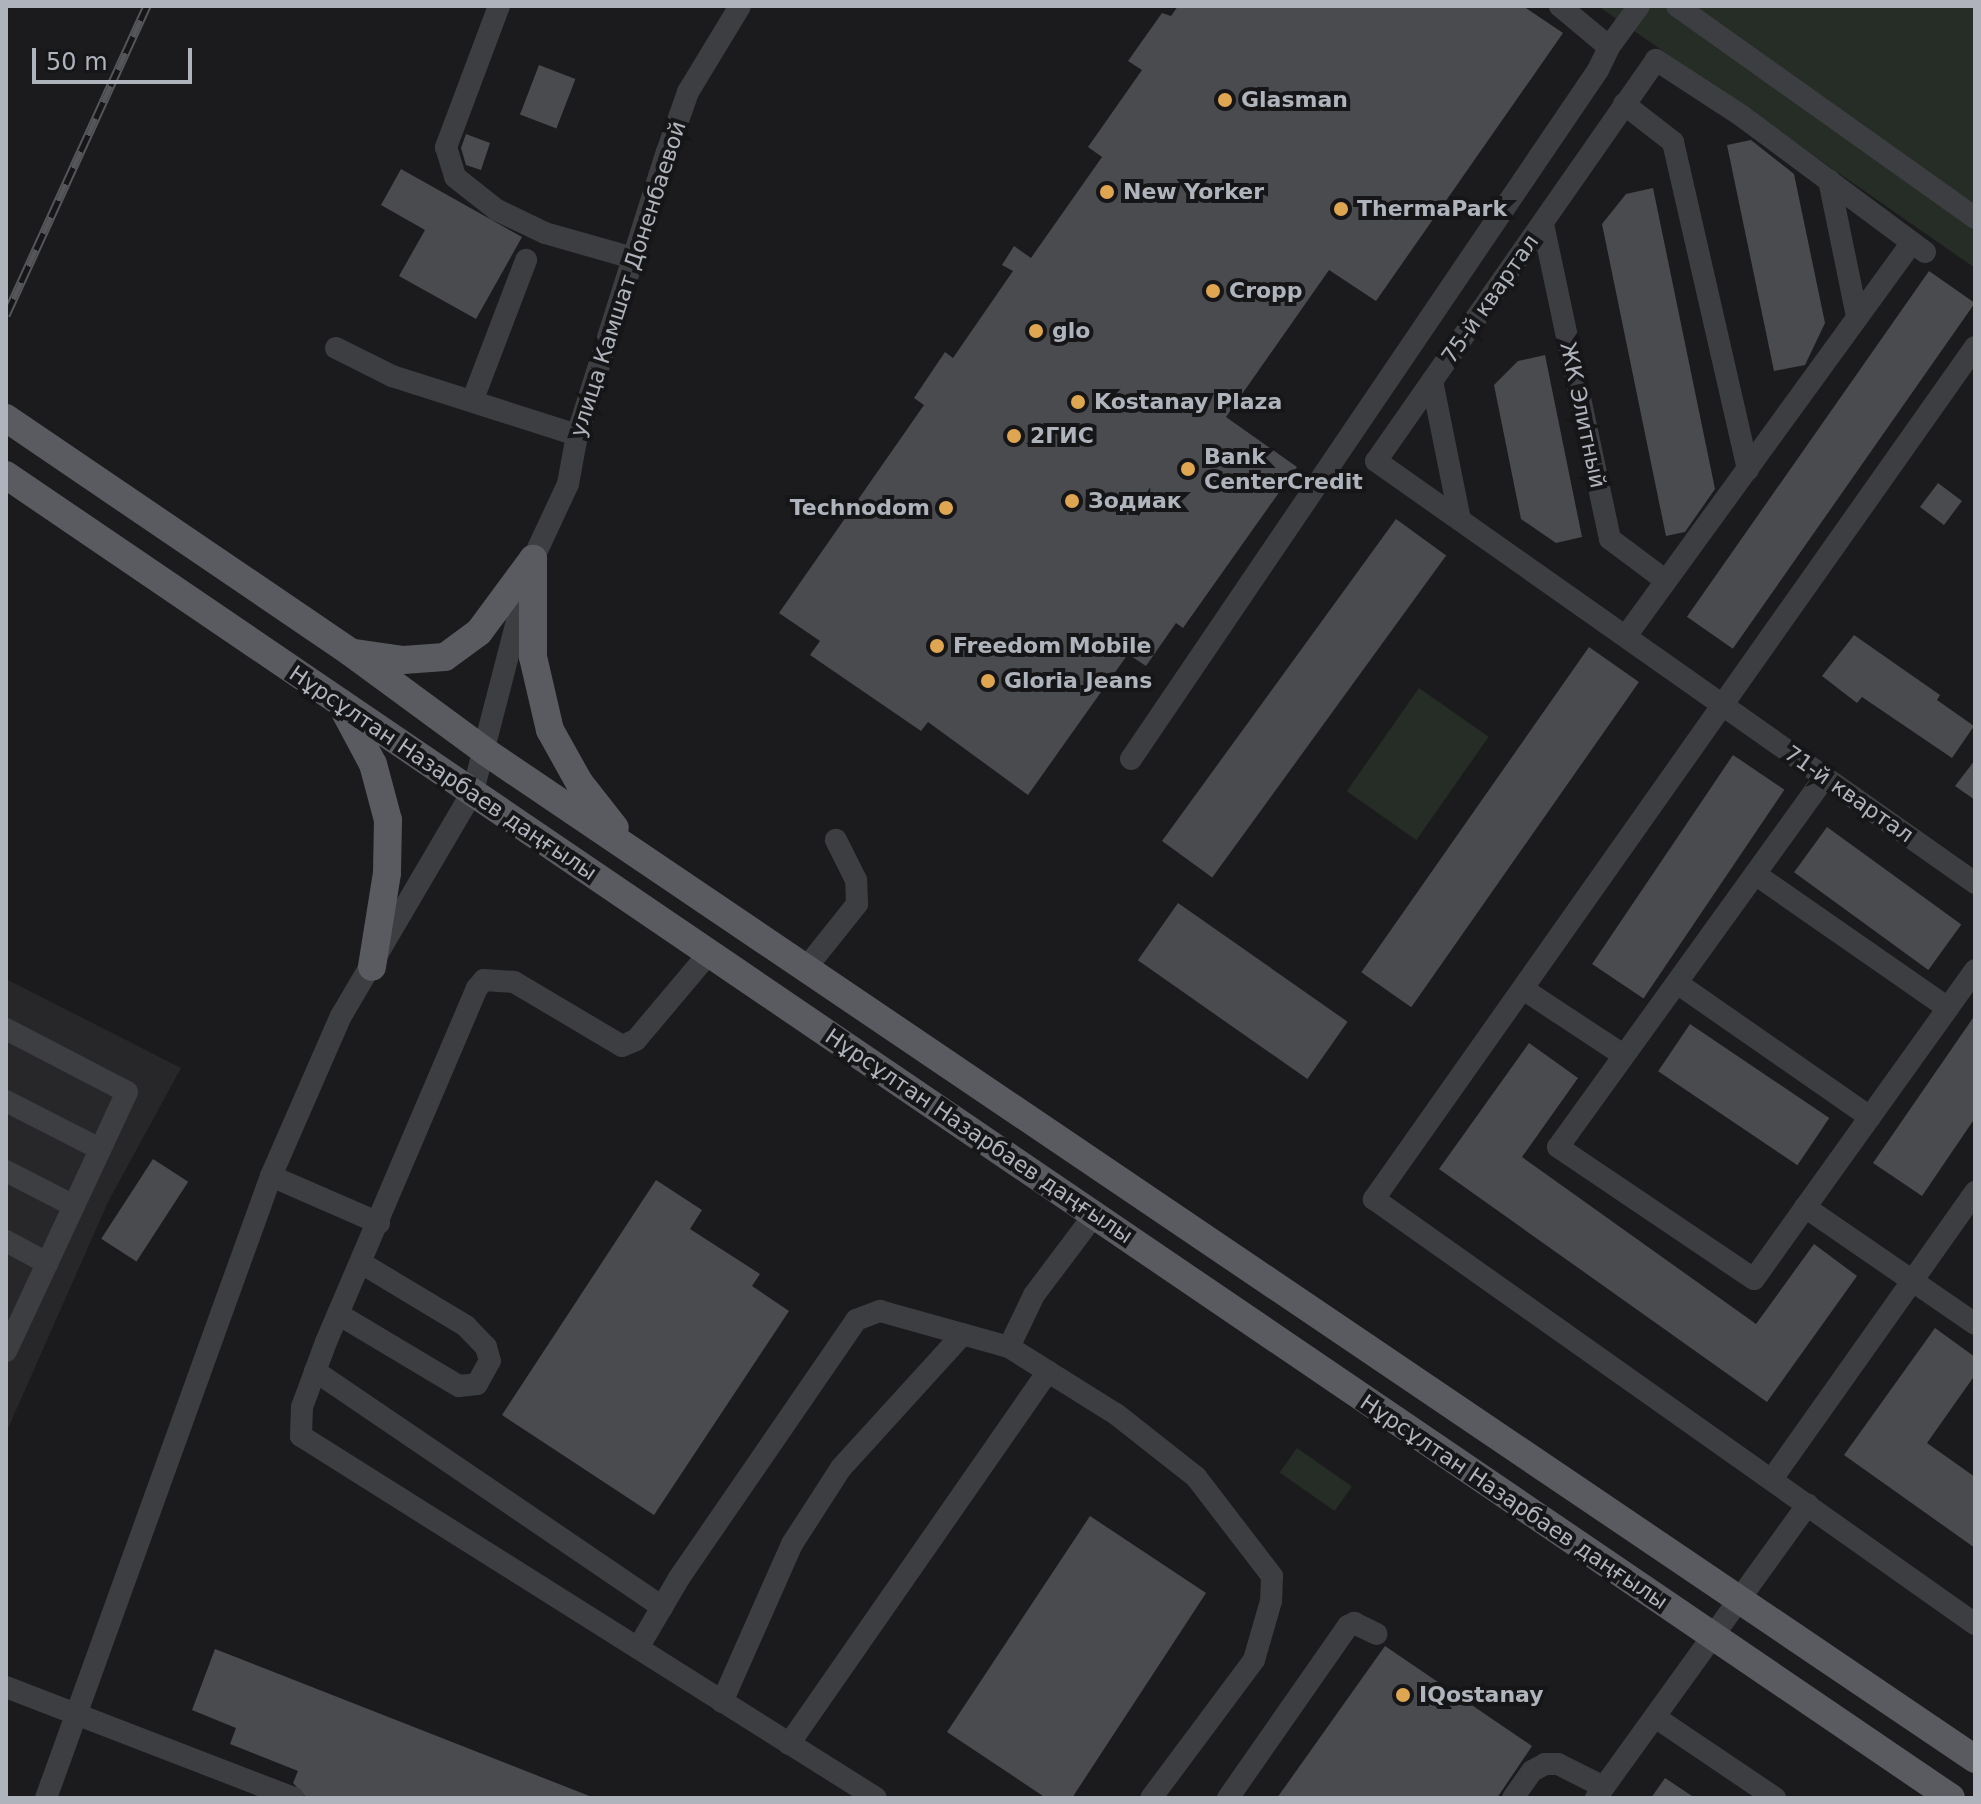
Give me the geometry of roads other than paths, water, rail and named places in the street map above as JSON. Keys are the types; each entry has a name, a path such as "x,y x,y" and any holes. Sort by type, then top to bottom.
{"main road":[{"name":"Нұрсұлтан Назарбаев даңғылы","path":"6,418 350,652 486,752 1975,1759"},
{"name":"Нұрсұлтан Назарбаев даңғылы","path":"6,475 341,706 473,791 1951,1798"},
{"path":"350,652 403,660 445,657 479,632 533,559"},
{"path":"533,559 533,657 550,730 579,782 631,849"},
{"path":"341,706 373,764 388,820 387,873 372,967"}],"street":[{"path":"499,6 446,147 455,177 497,210 545,233 633,258"},
{"name":"улица Камшат Доненбаевой","path":"46,1798 271,1176 341,1016 473,791 486,752 533,559 568,484 577,435 688,92 740,6"},
{"path":"1560,6 1609,47"},
{"path":"1131,759 1639,6"},
{"path":"1677,6 1975,218"},
{"name":"75-й квартал","path":"1723,705 1376,461 1656,60 1829,180 1919,248 1857,317"},
{"path":"1624,104 1673,142 1748,470"},
{"path":"1626,636 1857,317 1829,180"},
{"name":"ЖК Элитный","path":"1543,224 1610,539 1665,580"},
{"path":"473,399 526,260"},
{"path":"1975,347 1374,1199 1975,1624"},
{"path":"336,348 392,376 473,399 577,435"},
{"path":"1432,381 1460,520"},
{"name":"71-й квартал","path":"1723,705 1975,883"},
{"path":"1825,777 1558,1147 1754,1279 1975,970"},
{"path":"806,968 857,904 856,880 836,840"},
{"path":"1755,874 1948,1008"},
{"path":"710,952 636,1040 622,1046 514,982 484,980 449,1050 315,1371 302,1407 301,1436 876,1798"},
{"path":"1677,983 1870,1117"},
{"path":"1523,989 1623,1055"},
{"path":"6,1029 127,1092 47,1263 11,1325 6,1351"},
{"path":"6,1101 100,1149"},
{"path":"6,1171 74,1206"},
{"path":"271,1176 379,1223"},
{"path":"1772,1479 1975,1192"},
{"path":"1805,1207 1975,1324"},
{"path":"1009,1347 1034,1295 1094,1215"},
{"path":"6,1241 47,1263"},
{"path":"338,1314 459,1386 477,1384 490,1361 486,1347 466,1326 361,1263"},
{"path":"638,1648 662,1607 856,1320 880,1311 1009,1347 1116,1414 1196,1477 1272,1576 1271,1601 1254,1660 1151,1798"},
{"path":"722,1702 792,1544 841,1468 963,1334"},
{"path":"315,1371 662,1607"},
{"path":"789,1744 1048,1371"},
{"path":"1513,1798 1532,1771 1545,1764 1558,1764 1600,1792 1808,1504"},
{"path":"1228,1798 1348,1626 1354,1623 1377,1634"},
{"path":"8,1695 77,1712 293,1798"},
{"path":"1655,1717 1775,1798"}],"railway":[{"path":"6,315 147,6"}],"place":[{"name":"Glasman","path":"1225,100"},
{"name":"New Yorker","path":"1107,192"},
{"name":"ThermaPark","path":"1341,209"},
{"name":"Cropp","path":"1213,291"},
{"name":"glo","path":"1036,331"},
{"name":"Kostanay Plaza","path":"1078,402"},
{"name":"2ГИС","path":"1014,436"},
{"name":"Bank CenterCredit","path":"1188,469"},
{"name":"Зодиак","path":"1072,501"},
{"name":"Technodom","path":"946,508"},
{"name":"Freedom Mobile","path":"937,646"},
{"name":"Gloria Jeans","path":"988,681"},
{"name":"IQostanay","path":"1403,1695"}]}
